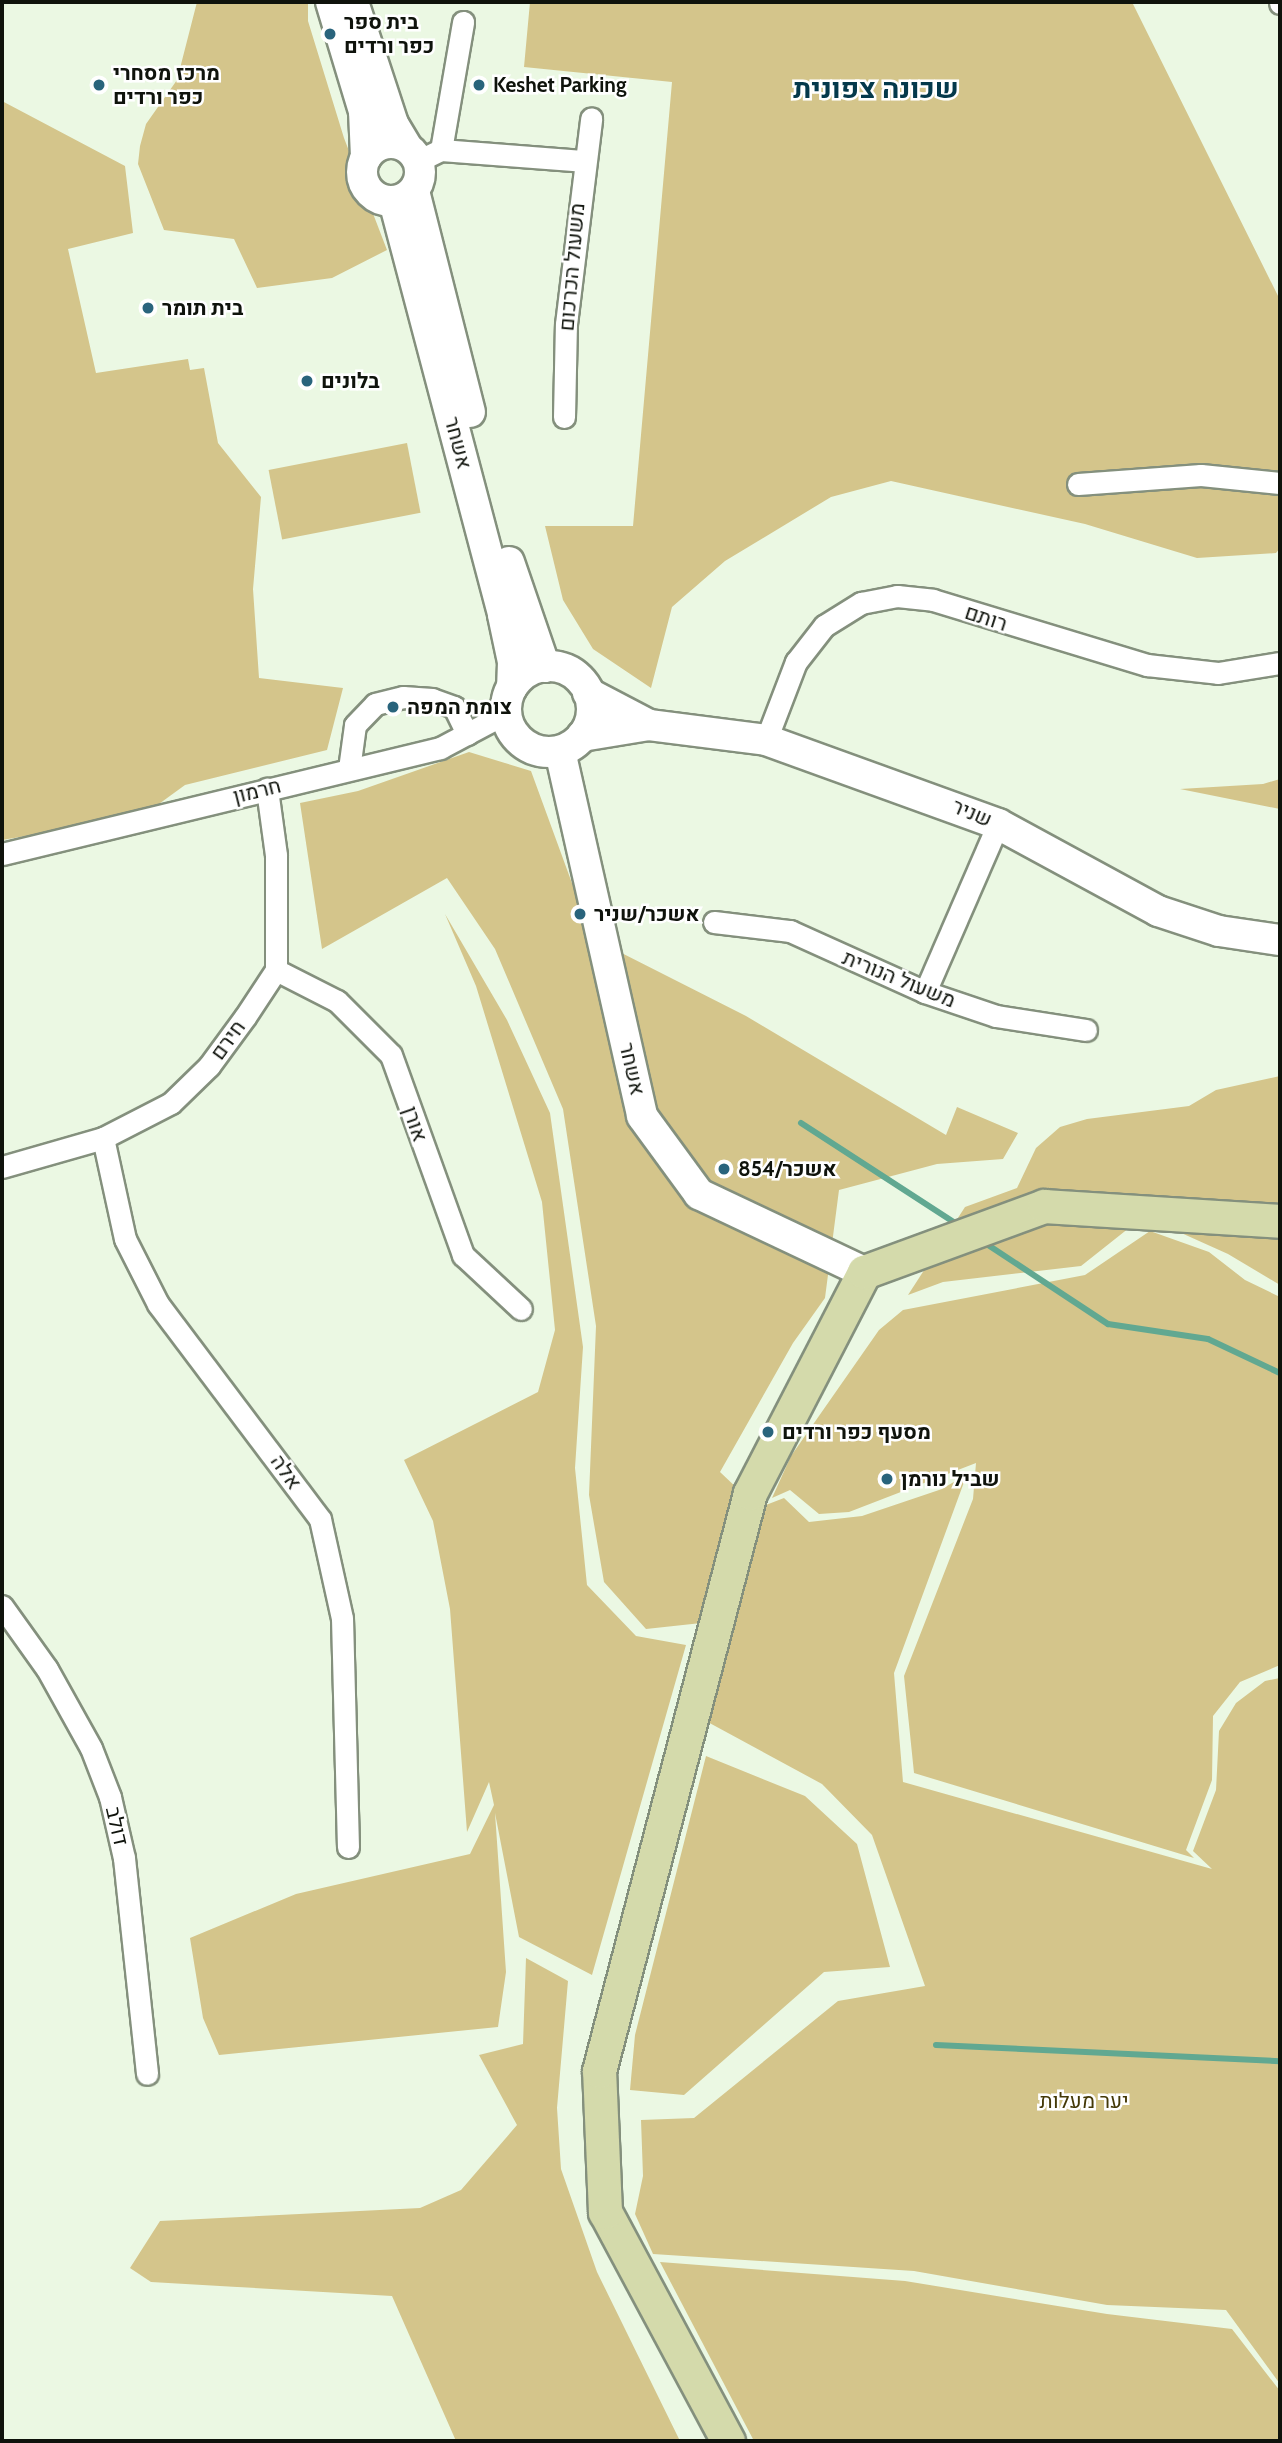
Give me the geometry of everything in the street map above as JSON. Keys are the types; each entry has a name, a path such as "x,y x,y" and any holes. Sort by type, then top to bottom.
{"main road":[{"path":"331,2 364,111 366,157 362,174 369,191 404,196 420,176 422,153 393,124 353,2"},
{"path":"366,157 380,145 422,153"},
{"name":"אשחר","path":"404,196 509,563 545,667"},
{"name":"אשחר","path":"404,196 513,662 509,700"},
{"path":"545,667 571,673 588,692 590,721 571,743 547,752 524,745 515,736 509,700 532,670 545,667"},
{"name":"שניר","path":"588,692 649,725"},
{"name":"שניר","path":"571,743 649,725 766,740 998,824 1158,911 1219,931 1280,940"},
{"name":"אשחר","path":"571,743 642,1116 699,1194 864,1272"},
{"path":"728,2441 605,2212 599,2071 750,1493 864,1272 1044,1206 1280,1221"}],"street":[{"path":"463,22 422,153 583,161"},
{"name":"משעול הכרכום","path":"564,417 566,324 583,161 591,118"},
{"path":"1077,484 1201,475 1280,482"},
{"name":"רותם","path":"766,740 796,662 824,626 861,603 897,596 933,600 1147,665 1218,673 1280,663"},
{"path":"349,769 355,725 375,704 403,697 432,699 454,707 467,734"},
{"name":"חרמון","path":"2,854 440,748 467,734 509,700"},
{"path":"267,789 276,855 276,970"},
{"path":"925,992 998,824"},
{"name":"משעול הנורית","path":"714,922 790,931 925,992 996,1016 1086,1030"},
{"name":"חירם","path":"2,1167 103,1138 171,1103 209,1066 276,970"},
{"name":"אורן","path":"276,970 337,1001 391,1055 463,1255 521,1309"},
{"name":"אלה","path":"103,1138 125,1239 158,1304 320,1519 342,1618 348,1847"},
{"name":"דולב","path":"2,1606 47,1669 91,1748 110,1797 124,1858 147,2074"}],"green space":[{"path":"197,2 308,2 308,21 344,138 387,250 332,278 257,288 234,239 164,230 138,164 140,146 146,124 177,80"},
{"path":"530,2 1132,2 1280,300 1280,548 1276,553 1197,558 1085,524 891,481 831,497 725,561 672,607 651,688 593,649 563,600 545,526 633,526 672,82 524,67"},
{"path":"2,101 125,166 133,233 68,249 96,373 188,359 190,370 204,368 218,443 261,497 253,589 259,678 343,688 327,750 185,785 141,817 2,840"},
{"path":"407,443 421,513 282,540 269,470"},
{"name":"יער מעלות","path":"469,752 531,771 592,938 746,1016 946,1135 957,1107 1018,1133 1003,1159 937,1164 839,1190 825,1298 793,1343 720,1472 758,1508 784,1498 809,1522 862,1516 942,1489 967,1474 894,1673 903,1782 1212,1869 1193,1851 1216,1790 1219,1731 1236,1703 1265,1681 1280,1678 1280,2384 1226,2310 1107,2305 914,2271 653,2254 635,2214 643,2176 641,2120 694,2118 838,2001 925,1986 872,1835 822,1784 704,1720 729,1620 646,1629 604,1582 589,1495 596,1326 563,1109 495,949 447,878 322,949 300,803 358,791"},
{"path":"1280,779 1280,809 1180,789 1263,784"},
{"path":"445,914 507,1020 550,1113 583,1347 575,1468 587,1585 636,1636 686,1645 592,1975 519,1937 495,1813 506,1972 498,2027 219,2055 203,2018 190,1938 296,1894 470,1854 494,1805 489,1782 467,1832 450,1609 433,1521 404,1460 538,1392 555,1330 542,1202 476,986"},
{"path":"1280,1076 1280,1285 1228,1254 1139,1214 1134,1224 1081,1266 943,1282 908,1295 965,1207 1017,1188 1036,1148 1060,1127 1087,1119 1189,1106 1216,1090"},
{"path":"1150,1231 1209,1252 1245,1280 1280,1297 1280,1665 1240,1682 1213,1716 1212,1780 1186,1850 1194,1858 914,1773 904,1676 973,1499 976,1463 849,1512 819,1514 790,1490 772,1498 791,1456 879,1330 903,1310 1085,1275"},
{"path":"706,1756 805,1796 857,1844 890,1967 824,1972 684,2095 630,2090 635,2035"},
{"path":"526,1958 568,1981 557,2108 561,2169 597,2272 680,2441 456,2441 392,2296 151,2282 130,2268 160,2221 420,2208 461,2190 517,2125 479,2055 523,2044"},
{"path":"660,2262 905,2281 1107,2314 1232,2329 1280,2391 1280,2437 1278,2441 754,2441"}],"waterway":[{"path":"801,1123 958,1225"},
{"path":"982,1241 1108,1324 1208,1339 1280,1373"},
{"path":"936,2045 1280,2061"}],"place":[{"name":"בית ספר כפר ורדים","path":"330,34"},
{"name":"מרכז מסחרי כפר ורדים","path":"99,85"},
{"name":"Keshet Parking","path":"479,85"},
{"name":"בית תומר","path":"148,308"},
{"name":"בלונים","path":"307,381"},
{"name":"צומת המפה","path":"393,707"},
{"name":"אשכר/שניר","path":"580,914"},
{"name":"אשכר/854","path":"724,1169"},
{"name":"מסעף כפר ורדים","path":"768,1432"},
{"name":"שביל נורמן","path":"887,1479"}],"district":[{"name":"שכונה צפונית","path":"876,88"}]}
